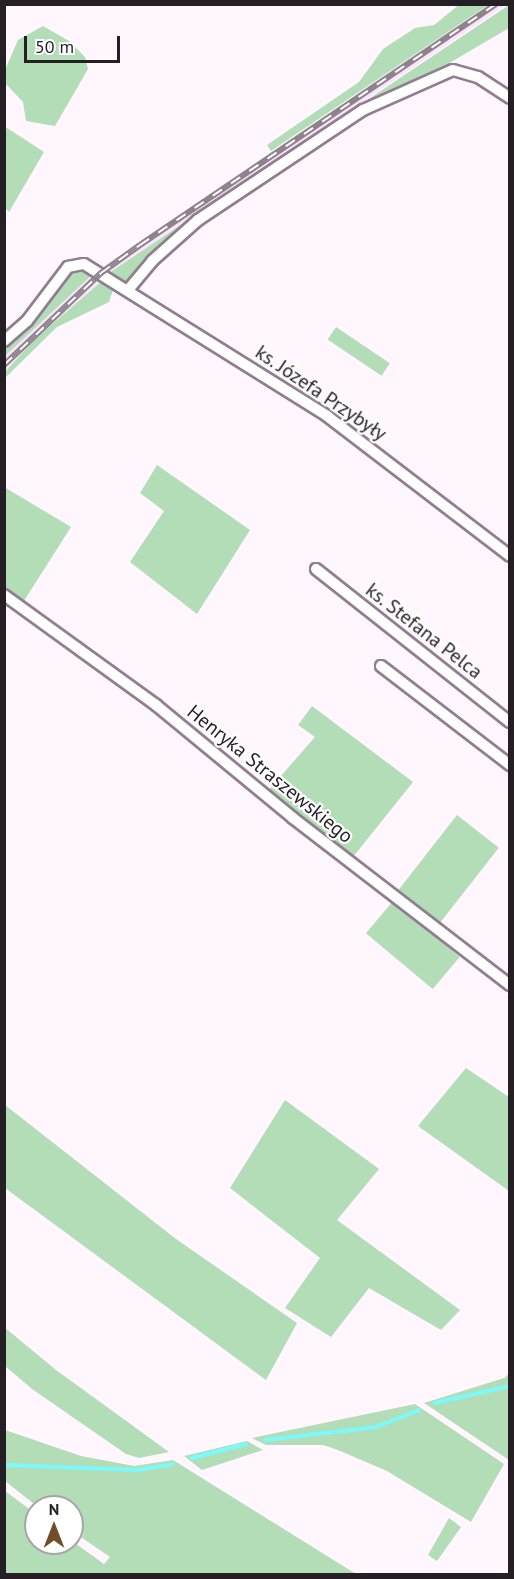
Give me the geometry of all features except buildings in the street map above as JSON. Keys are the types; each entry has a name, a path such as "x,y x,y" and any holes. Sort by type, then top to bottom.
{"street":[{"path":"128,290 152,261 198,220 363,110 453,70 478,77 510,98"},
{"name":"ks. Józefa Przybyły","path":"4,341 33,314 68,267 84,264 327,416 510,556"},
{"name":"ks. Stefana Pelca","path":"316,569 510,722"},
{"name":"Henryka Straszewskiego","path":"4,595 83,649 510,985"},
{"path":"381,666 510,765"}],"shaded area":[{"path":"488,5 506,5 109,273 5,372 5,356 93,274"}],"green space":[{"path":"460,4 488,5 271,151 267,145 359,82 383,49 415,28 434,25"},
{"path":"509,5 509,28 232,191 165,241 132,280 124,283 109,273"},
{"path":"43,26 69,41 85,57 88,69 55,126 26,121 23,102 5,83 5,70 18,40"},
{"path":"4,126 44,152 9,212 5,208"},
{"path":"86,268 93,274 5,356 5,348 38,316 71,272"},
{"path":"103,280 113,290 109,302 57,327 5,378 5,372 34,340"},
{"path":"336,327 390,363 381,376 328,339"},
{"path":"157,465 250,530 197,614 130,562 164,511 140,493"},
{"path":"4,487 71,527 22,604 5,592"},
{"path":"312,706 413,782 353,857 266,793 315,737 298,725"},
{"path":"457,815 499,848 440,923 398,891"},
{"path":"393,901 460,957 433,989 366,933"},
{"path":"466,1068 509,1097 509,1191 418,1126"},
{"path":"285,1100 379,1169 337,1220 460,1310 441,1330 369,1288 331,1337 285,1308 320,1258 230,1188"},
{"path":"5,1105 176,1239 297,1323 266,1380 5,1188"},
{"path":"4,1327 56,1370 169,1452 139,1458 126,1454 32,1389 5,1366"},
{"path":"509,1374 509,1460 424,1403 504,1378"},
{"path":"415,1404 504,1464 471,1522 387,1471 338,1450 323,1445 266,1445 252,1438"},
{"path":"5,1430 81,1456 134,1466 173,1460 356,1574 5,1574 5,1491 24,1505 24,1555 84,1555 84,1550 104,1564 110,1557 84,1539 84,1495 24,1496 5,1481"},
{"path":"247,1441 263,1450 202,1470 184,1456"},
{"path":"449,1518 461,1527 437,1561 428,1555"}],"waterway":[{"path":"435,1403 510,1386"},
{"path":"265,1440 376,1427 419,1410"},
{"path":"192,1458 246,1444"},
{"path":"4,1465 137,1470 173,1464"}],"railway":[{"path":"4,365 101,273 496,4"}]}
